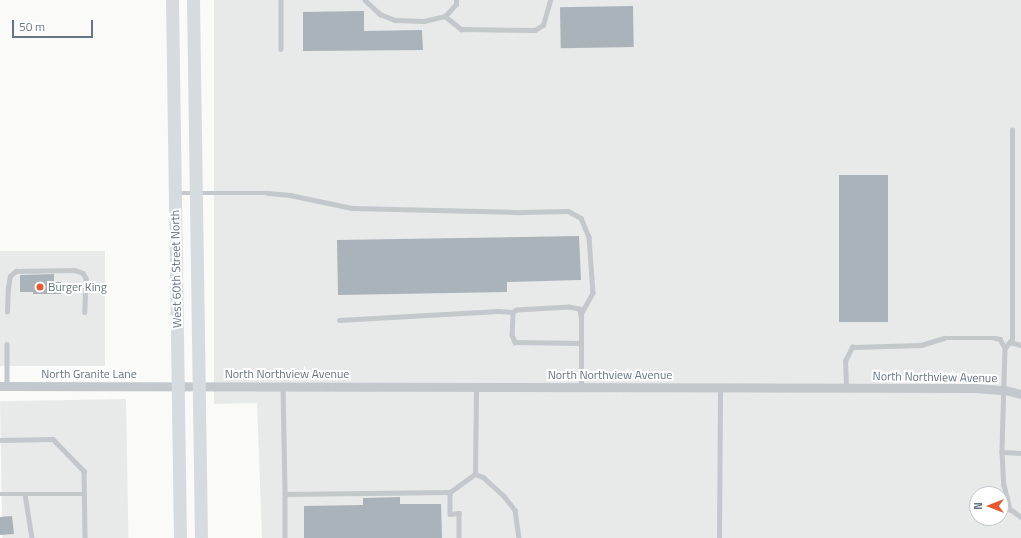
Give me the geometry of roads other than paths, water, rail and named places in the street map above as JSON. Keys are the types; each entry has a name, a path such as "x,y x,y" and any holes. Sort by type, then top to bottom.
{"main road":[{"name":"West 60th Street North","path":"172,0 180,538"},
{"name":"West 60th Street North","path":"193,0 201,538"}],"street":[{"name":"North Northview Avenue","path":"178,385 283,387 581,386 974,388 1005,390 1021,394"},
{"name":"North Granite Lane","path":"4,386 178,385"}],"lane":[{"path":"281,0 282,49"},
{"path":"365,0 380,14 395,20 424,21 445,16 456,4 456,0"},
{"path":"445,16 461,29 535,30 543,25 550,0"},
{"path":"1005,348 1012,340 1012,130"},
{"path":"174,193 268,193 290,195 352,208 521,212 568,211 581,218 589,237 593,293 582,315 581,386"},
{"path":"7,312 10,276 16,270 74,270 83,273 86,278 86,312"},
{"path":"339,320 498,311 513,312 518,310 569,307 579,309 582,315"},
{"path":"513,312 512,335 515,342 581,343"},
{"path":"846,387 845,361 852,347 921,345 944,338 1000,339 1005,348 1005,390 1002,452 1004,484 1010,509 1021,517"},
{"path":"1010,342 1021,345"},
{"path":"4,386 7,344"},
{"path":"475,474 476,386"},
{"path":"283,387 285,538"},
{"path":"719,538 720,387"},
{"path":"0,440 53,439 84,471 85,538"},
{"path":"1002,452 1021,453"},
{"path":"285,494 450,492 475,474"},
{"path":"475,474 488,482 504,496 515,510 519,538"},
{"path":"450,492 450,514 459,513 459,538"},
{"path":"0,494 85,494"},
{"path":"25,494 32,538"}],"place":[{"name":"Burger King","path":"40,287"}]}
